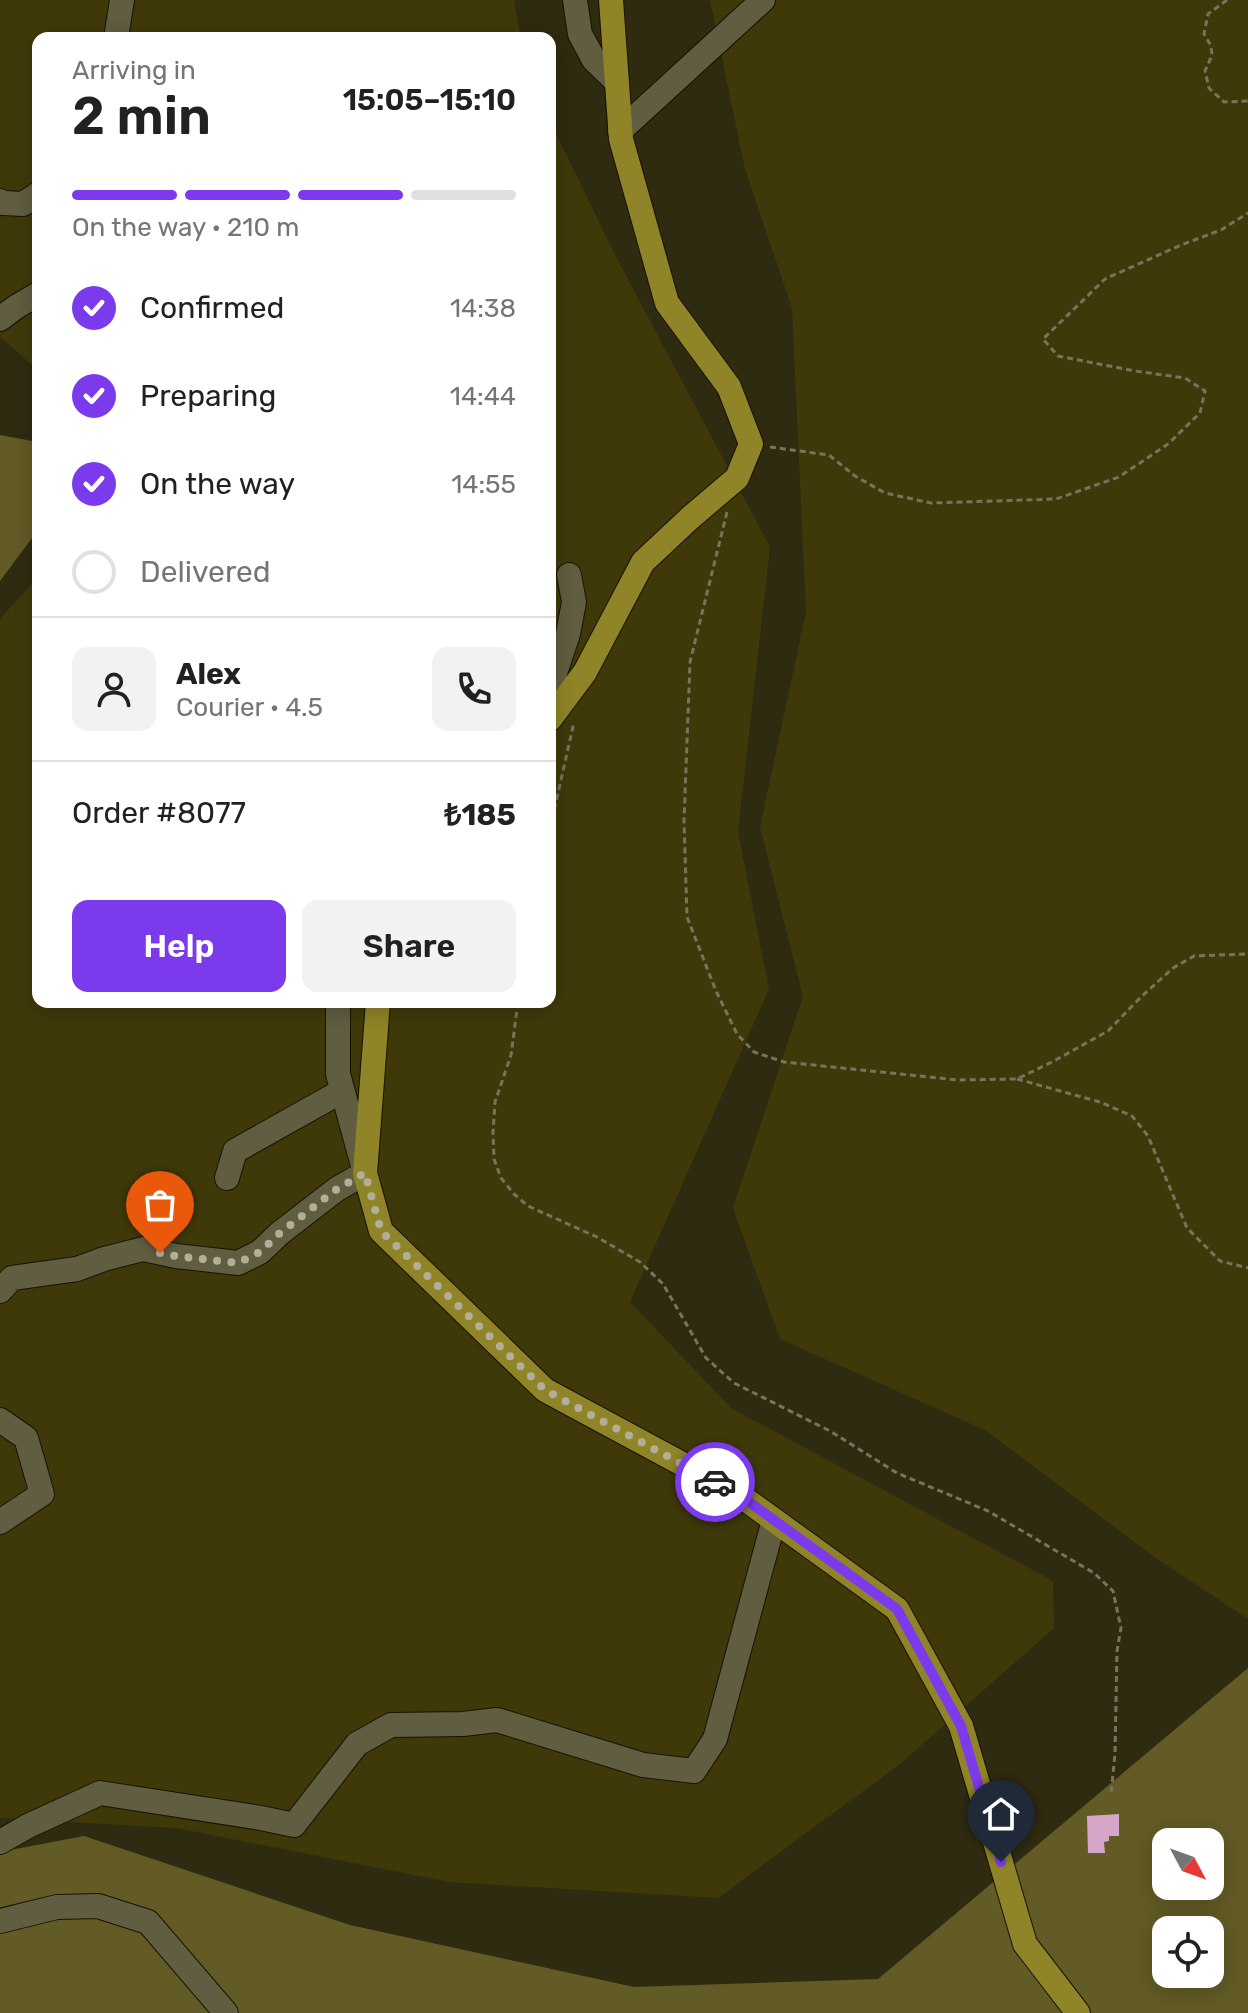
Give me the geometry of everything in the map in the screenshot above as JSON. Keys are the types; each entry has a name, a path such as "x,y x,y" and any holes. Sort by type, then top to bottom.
{"main road":[{"path":"556,711 585,672 643,562 735,481 751,444 729,387 667,303 620,131 611,0"},
{"path":"378,1008 365,1173 381,1231 545,1390 738,1494 897,1609 961,1726 1025,1944 1078,2013"}],"street":[{"path":"117,32 122,0"},
{"path":"575,0 580,34 594,60 617,82"},
{"path":"620,131 763,0"},
{"path":"0,201 23,204 32,198"},
{"path":"0,319 32,298"},
{"path":"556,670 574,602 569,575"},
{"path":"0,1291 12,1278 77,1269 143,1249 238,1263 260,1252 337,1189 365,1173 338,1074 338,1008"},
{"path":"227,1178 235,1151 342,1091"},
{"path":"0,1420 26,1438 42,1494 0,1522"},
{"path":"0,1842 100,1793 294,1825 357,1744 391,1725 497,1720 643,1765 694,1771 715,1739 774,1520"},
{"path":"0,1921 57,1907 98,1906 148,1922 226,2013"}],"path":[{"path":"1227,0 1208,14 1204,34 1212,55 1205,71 1209,88 1224,102 1248,101"},
{"path":"751,444 829,455 855,476 885,493 931,503 1056,499 1119,477 1168,444 1200,413 1205,391 1185,378 1058,356 1043,339 1105,279 1221,230 1248,213"},
{"path":"735,481 690,662 684,821 687,917 716,991 737,1034 754,1052 784,1062 958,1080 1017,1079 1100,1102 1132,1116 1148,1136 1187,1228 1220,1261 1248,1268"},
{"path":"556,802 575,715"},
{"path":"1017,1079 1108,1031 1173,968 1194,956 1248,954"},
{"path":"517,1008 511,1055 495,1102 493,1133 494,1159 501,1178 514,1194 528,1206 597,1237 640,1262 663,1284 706,1358 734,1383 830,1431 897,1473 988,1511 1094,1573 1113,1591 1121,1628 1117,1651 1111,1794"}],"shaded area":[{"path":"0,0 514,0 520,32 32,32 32,365 0,337"},
{"path":"710,0 1248,0 1248,1619 1153,1556 985,1430 780,1339 733,1208 803,996 760,827 806,612 792,308 745,169"},
{"path":"556,133 614,253 770,547 738,832 769,989 630,1302 731,1408 1053,1581 1054,1628 900,1764 718,1898 449,1882 177,1828 0,1818 0,619 32,584 32,1008 556,1008"},
{"path":"0,435 32,441 32,538 0,581"},
{"path":"1248,1668 1248,2013 0,2013 0,1852 84,1836 350,1925 634,1987 878,1979"}],"building":[{"path":"1119,1814 1119,1836 1109,1836 1109,1841 1104,1842 1105,1853 1088,1853 1087,1816"}],"way so far":[{"path":"160,1253 238,1263 260,1252 337,1189 365,1173 381,1231 545,1390 715,1482"}],"route":[{"path":"715,1482 738,1494 897,1609 961,1726 1001,1862"}]}
